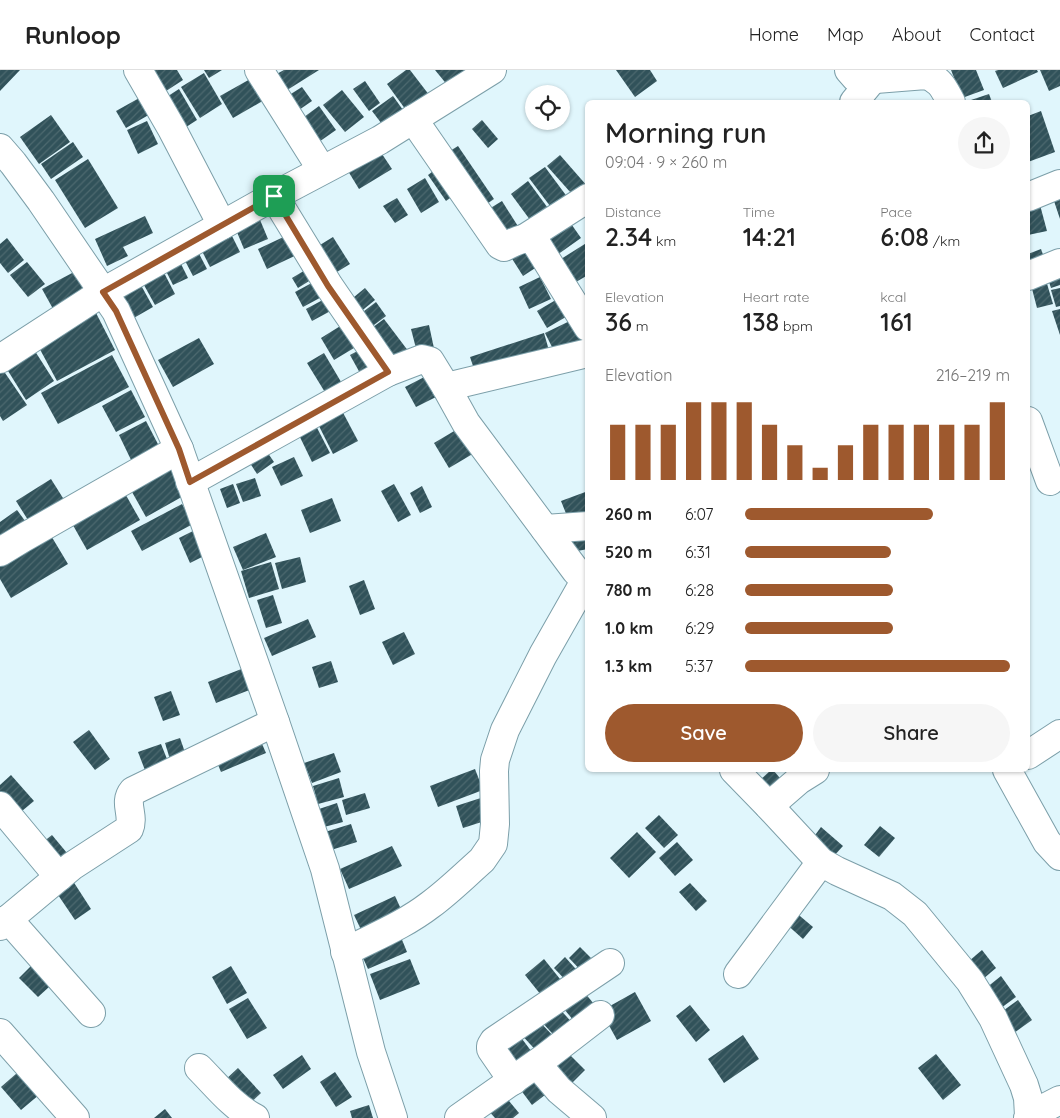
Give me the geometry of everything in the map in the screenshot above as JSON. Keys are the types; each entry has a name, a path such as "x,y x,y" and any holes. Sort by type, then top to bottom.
{"street":[{"path":"138,70 172,129 222,225"},
{"path":"259,70 322,170"},
{"path":"0,358 103,292 274,196 380,140 492,70"},
{"path":"854,100 860,75 926,75 943,86"},
{"path":"413,119 500,245 504,246 527,237 585,200"},
{"path":"0,148 41,201 116,311 179,449 325,869 371,1052 393,1118"},
{"path":"1030,196 1060,184"},
{"path":"274,196 328,286 388,372"},
{"path":"527,237 534,240 585,322"},
{"path":"1030,275 1060,263"},
{"path":"446,386 585,354"},
{"path":"190,482 388,372 422,358 428,359 446,386 466,423 585,581"},
{"path":"1030,426 1050,481"},
{"path":"0,552 179,449"},
{"path":"545,529 585,526"},
{"path":"346,952 416,915 482,860 488,852 493,844 495,824 494,771 498,748 505,730 543,655 585,584"},
{"path":"91,1013 4,923 72,866 129,829 131,823 129,798 134,791 275,722"},
{"path":"1030,754 1060,734"},
{"path":"736,772 822,862 836,871 892,896 915,914 970,981 993,1018 1024,1084 1033,1116 1060,1100"},
{"path":"769,806 799,780 812,772"},
{"path":"1008,772 1048,842 1060,856"},
{"path":"0,806 58,877"},
{"path":"738,974 822,862"},
{"path":"513,1080 491,1049 490,1046 494,1041 610,963"},
{"path":"459,1118 537,1064 600,1016"},
{"path":"0,1033 75,1118"},
{"path":"537,1064 559,1090 592,1118"},
{"path":"199,1068 240,1108 255,1118"}],"building":[{"path":"0,70 20,70 0,91"},
{"path":"148,70 177,70 183,80 163,93"},
{"path":"204,70 222,70 209,78"},
{"path":"284,70 319,70 284,92 273,76"},
{"path":"406,70 410,70 433,100 411,117 387,84"},
{"path":"435,70 466,70 471,77 453,92"},
{"path":"616,70 650,70 657,81 635,97"},
{"path":"951,70 976,70 984,90 962,98"},
{"path":"1037,70 1038,72 1003,88 995,71"},
{"path":"1040,70 1060,70 1060,86 1049,91"},
{"path":"204,73 222,104 200,118 181,87"},
{"path":"261,73 273,95 233,118 220,96"},
{"path":"365,81 380,103 369,111 353,89"},
{"path":"302,87 312,101 296,112 286,97"},
{"path":"179,89 197,120 183,129 165,98"},
{"path":"342,90 364,117 345,132 323,105"},
{"path":"150,92 159,109 126,128 116,111"},
{"path":"989,94 991,100 971,100"},
{"path":"393,96 408,117 388,132 372,111"},
{"path":"319,106 336,130 316,144 300,120"},
{"path":"1041,111 1055,152 1030,161 1030,115"},
{"path":"51,115 70,142 39,164 20,137"},
{"path":"482,120 498,139 488,148 472,129"},
{"path":"147,121 158,144 138,154 127,130"},
{"path":"73,142 83,157 51,179 41,164"},
{"path":"458,146 494,199 481,208 445,154"},
{"path":"380,151 392,169 359,189 348,171"},
{"path":"560,155 585,184 585,192 579,202 547,166"},
{"path":"88,159 118,208 85,228 55,180"},
{"path":"441,165 460,191 446,201 428,175"},
{"path":"545,167 568,198 553,210 529,178"},
{"path":"425,178 439,202 421,213 407,189"},
{"path":"528,181 553,215 536,228 511,194"},
{"path":"1060,189 1060,219 1051,192"},
{"path":"397,198 408,215 395,223 383,206"},
{"path":"502,201 521,231 504,242 484,212"},
{"path":"1040,205 1047,231 1030,235 1030,208"},
{"path":"258,215 268,239 244,249 234,225"},
{"path":"145,216 153,233 123,247 128,256 107,266 95,239"},
{"path":"567,218 581,238 557,255 543,236"},
{"path":"229,230 240,252 210,267 199,245"},
{"path":"292,233 301,253 267,269 258,249"},
{"path":"333,237 350,264 332,275 315,248"},
{"path":"7,238 24,260 8,273 0,263 0,244"},
{"path":"531,242 543,263 523,276 509,254"},
{"path":"585,244 585,277 576,282 561,259"},
{"path":"195,246 207,269 193,276 181,253"},
{"path":"1041,249 1047,266 1030,273 1030,253"},
{"path":"177,256 188,278 173,285 162,263"},
{"path":"27,262 45,284 28,297 10,275"},
{"path":"160,265 175,294 155,305 139,276"},
{"path":"312,266 317,276 298,288 292,278"},
{"path":"1060,269 1060,285 1051,288 1046,273"},
{"path":"74,272 89,299 57,316 42,289"},
{"path":"540,277 551,299 529,309 519,287"},
{"path":"1045,277 1053,304 1037,308 1030,281"},
{"path":"137,278 153,307 132,319 116,291"},
{"path":"321,278 329,293 303,307 295,292"},
{"path":"365,288 375,300 359,313 348,302"},
{"path":"1060,288 1060,306 1056,307 1051,290"},
{"path":"566,294 576,311 547,328 537,311"},
{"path":"332,295 338,307 312,321 306,309"},
{"path":"376,302 386,316 370,328 359,315"},
{"path":"1060,309 1060,335 1052,311"},
{"path":"95,311 115,350 57,381 36,342"},
{"path":"578,317 585,334 585,343 557,357 545,333"},
{"path":"384,319 409,352 394,363 369,330"},
{"path":"350,320 364,342 334,360 321,338"},
{"path":"429,325 435,353 418,356 411,329"},
{"path":"544,333 550,354 477,378 470,357"},
{"path":"199,338 214,364 173,387 158,360"},
{"path":"365,347 381,375 366,384 350,355"},
{"path":"33,348 54,381 26,400 5,366"},
{"path":"324,353 347,392 331,402 307,363"},
{"path":"112,355 129,387 58,424 41,393"},
{"path":"3,370 27,405 3,421 0,416 0,372"},
{"path":"434,372 444,393 416,407 405,387"},
{"path":"131,390 145,417 116,432 102,406"},
{"path":"340,407 358,441 333,454 316,420"},
{"path":"146,421 161,450 133,464 119,435"},
{"path":"314,422 330,453 312,462 297,431"},
{"path":"466,424 481,449 449,468 434,443"},
{"path":"265,449 274,462 257,474 248,460"},
{"path":"294,457 303,476 281,486 272,467"},
{"path":"168,460 187,494 146,517 127,483"},
{"path":"255,478 261,496 243,502 236,484"},
{"path":"51,479 68,506 33,528 16,501"},
{"path":"233,484 240,503 227,508 220,489"},
{"path":"394,484 411,515 398,522 381,491"},
{"path":"422,486 432,507 420,513 410,493"},
{"path":"123,490 140,520 87,550 70,520"},
{"path":"585,492 585,521 571,526 561,501"},
{"path":"332,498 341,521 310,533 301,510"},
{"path":"182,504 193,524 142,551 131,531"},
{"path":"17,510 31,529 8,545 0,534 0,522"},
{"path":"199,528 210,553 190,563 179,538"},
{"path":"585,531 585,550 572,552 568,534"},
{"path":"266,533 276,557 243,570 233,547"},
{"path":"50,534 68,564 11,598 0,579 0,564"},
{"path":"300,557 306,582 282,589 275,563"},
{"path":"271,562 279,589 249,598 241,571"},
{"path":"364,580 375,609 360,615 349,586"},
{"path":"273,595 282,623 266,628 257,600"},
{"path":"308,619 316,637 272,656 264,638"},
{"path":"404,632 415,654 393,665 382,642"},
{"path":"331,661 338,682 319,688 312,667"},
{"path":"244,668 252,689 216,703 208,682"},
{"path":"171,691 180,715 163,721 154,697"},
{"path":"89,730 110,759 95,770 73,742"},
{"path":"259,737 266,753 221,772 214,755"},
{"path":"180,738 188,761 172,766 165,743"},
{"path":"161,744 171,769 148,778 138,752"},
{"path":"334,753 341,772 312,783 304,763"},
{"path":"475,769 483,790 438,807 430,786"},
{"path":"769,772 775,772 787,786 774,797 760,780"},
{"path":"11,775 34,801 16,816 0,797 0,785"},
{"path":"339,778 344,797 318,804 313,786"},
{"path":"365,793 370,808 346,815 342,800"},
{"path":"487,796 494,818 463,828 456,806"},
{"path":"337,803 343,822 324,827 319,809"},
{"path":"659,815 678,835 664,848 645,828"},
{"path":"351,824 357,842 331,850 325,832"},
{"path":"880,826 895,838 879,857 864,845"},
{"path":"821,827 843,846 834,856 813,838"},
{"path":"637,832 656,852 629,878 610,858"},
{"path":"52,835 72,859 59,870 38,846"},
{"path":"677,842 693,860 675,876 659,858"},
{"path":"392,846 402,866 349,889 340,869"},
{"path":"71,878 91,909 75,920 54,889"},
{"path":"690,883 707,901 696,911 679,892"},
{"path":"395,896 405,918 364,936 354,915"},
{"path":"794,911 813,927 803,939 784,922"},
{"path":"398,930 407,952 368,969 358,947"},
{"path":"580,947 599,966 587,977 569,958"},
{"path":"982,950 996,968 983,979 969,961"},
{"path":"40,957 60,977 38,997 19,978"},
{"path":"565,957 583,977 572,987 554,968"},
{"path":"410,959 420,984 380,1000 370,974"},
{"path":"544,959 568,989 549,1005 525,975"},
{"path":"231,966 247,993 227,1004 212,977"},
{"path":"1001,976 1016,997 1001,1008 986,988"},
{"path":"579,986 599,1010 579,1027 559,1003"},
{"path":"635,992 651,1021 617,1040 601,1011"},
{"path":"248,998 267,1028 247,1039 229,1009"},
{"path":"1018,1000 1032,1020 1014,1033 1000,1013"},
{"path":"556,1005 577,1028 561,1043 540,1020"},
{"path":"690,1005 710,1030 696,1042 676,1016"},
{"path":"534,1016 559,1042 542,1057 518,1031"},
{"path":"516,1031 538,1060 523,1071 501,1043"},
{"path":"743,1035 759,1059 724,1083 708,1059"},
{"path":"563,1048 585,1070 568,1087 546,1066"},
{"path":"936,1054 961,1085 943,1100 918,1068"},
{"path":"302,1055 311,1069 283,1089 273,1075"},
{"path":"25,1066 46,1089 21,1110 1,1087"},
{"path":"238,1068 261,1093 246,1107 223,1082"},
{"path":"538,1068 554,1088 532,1105 517,1085"},
{"path":"335,1072 352,1097 336,1107 320,1082"},
{"path":"504,1095 519,1113 513,1118 495,1118 487,1109"},
{"path":"369,1105 373,1118 352,1118 350,1111"},
{"path":"165,1109 172,1118 154,1118"}],"route":[{"path":"274,196 328,286 388,372 190,482 179,449 116,311 103,292 274,196"}]}
